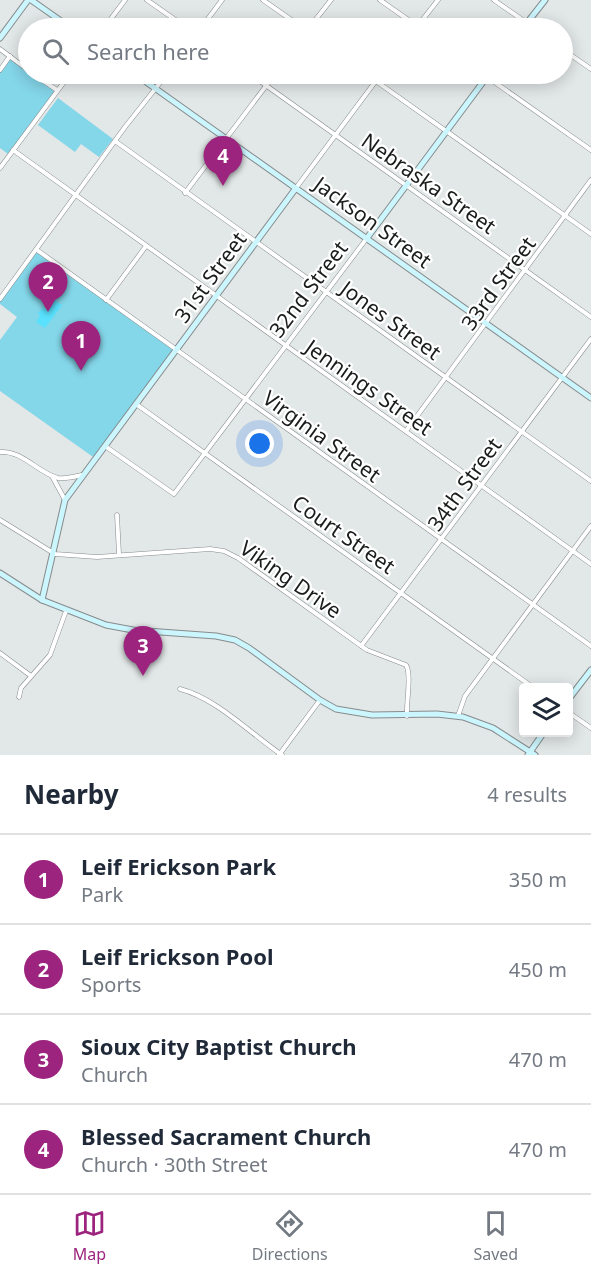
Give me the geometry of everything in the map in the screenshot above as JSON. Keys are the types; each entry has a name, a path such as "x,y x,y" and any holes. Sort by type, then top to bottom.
{"street":[{"path":"0,38 29,0 56,18"},
{"path":"112,18 125,0"},
{"path":"147,0 173,18"},
{"path":"208,18 222,0"},
{"path":"263,0 289,18"},
{"path":"317,18 331,0"},
{"path":"380,0 404,18"},
{"path":"425,18 438,0"},
{"path":"494,0 515,18"},
{"path":"531,18 545,0"},
{"path":"0,49 18,62"},
{"path":"0,70 10,56"},
{"path":"573,57 591,69"},
{"path":"48,84 57,90"},
{"path":"0,168 62,84"},
{"name":"Jackson Street","path":"150,84 591,398"},
{"path":"0,299 159,84"},
{"name":"Nebraska Street","path":"263,84 591,317"},
{"name":"31st Street","path":"65,500 374,84"},
{"path":"380,84 591,234"},
{"name":"32nd Street","path":"105,446 174,494 448,131 479,84"},
{"path":"500,84 591,150"},
{"path":"185,193 266,86"},
{"name":"Jones Street","path":"115,141 591,481"},
{"name":"Jennings Street","path":"13,150 591,564"},
{"name":"33rd Street","path":"406,431 591,180"},
{"path":"106,300 146,246"},
{"name":"Virginia Street","path":"37,250 591,646"},
{"name":"34th Street","path":"361,646 591,339"},
{"name":"Court Street","path":"136,404 528,683"},
{"path":"0,452 8,452 25,459 51,475 68,478 83,475"},
{"path":"42,600 65,500 51,475"},
{"path":"117,515 119,554"},
{"name":"Viking Drive","path":"0,519 52,553 88,556 210,549 224,551 282,589 361,646 406,665 410,676 407,716"},
{"path":"458,716 465,696 591,526"},
{"path":"0,573 42,600 106,625 128,629 227,637 249,648 320,700 336,709 372,715 458,716 493,728 531,754 541,737"},
{"path":"19,697 21,688 50,655 66,611"},
{"path":"0,653 31,676"},
{"path":"573,693 591,670"},
{"path":"180,689 189,691 214,706 280,754 320,700"},
{"path":"573,715 591,728"}],"shaded area":[{"path":"10,57 18,63 18,84 46,84 55,91 8,154 0,148 0,71"},
{"path":"58,98 113,139 99,157 81,144 75,152 38,125"},
{"path":"37,250 176,351 96,459 0,391 0,340 17,317 0,304 0,299"},
{"path":"53,299 62,305 45,328 36,322 40,316 38,314"}],"place":[{"name":"Blessed Sacrament Church","path":"223,186"},
{"name":"Leif Erickson Pool","path":"48,312"},
{"name":"Leif Erickson Park","path":"81,371"},
{"name":"Sioux City Baptist Church","path":"143,676"}]}
